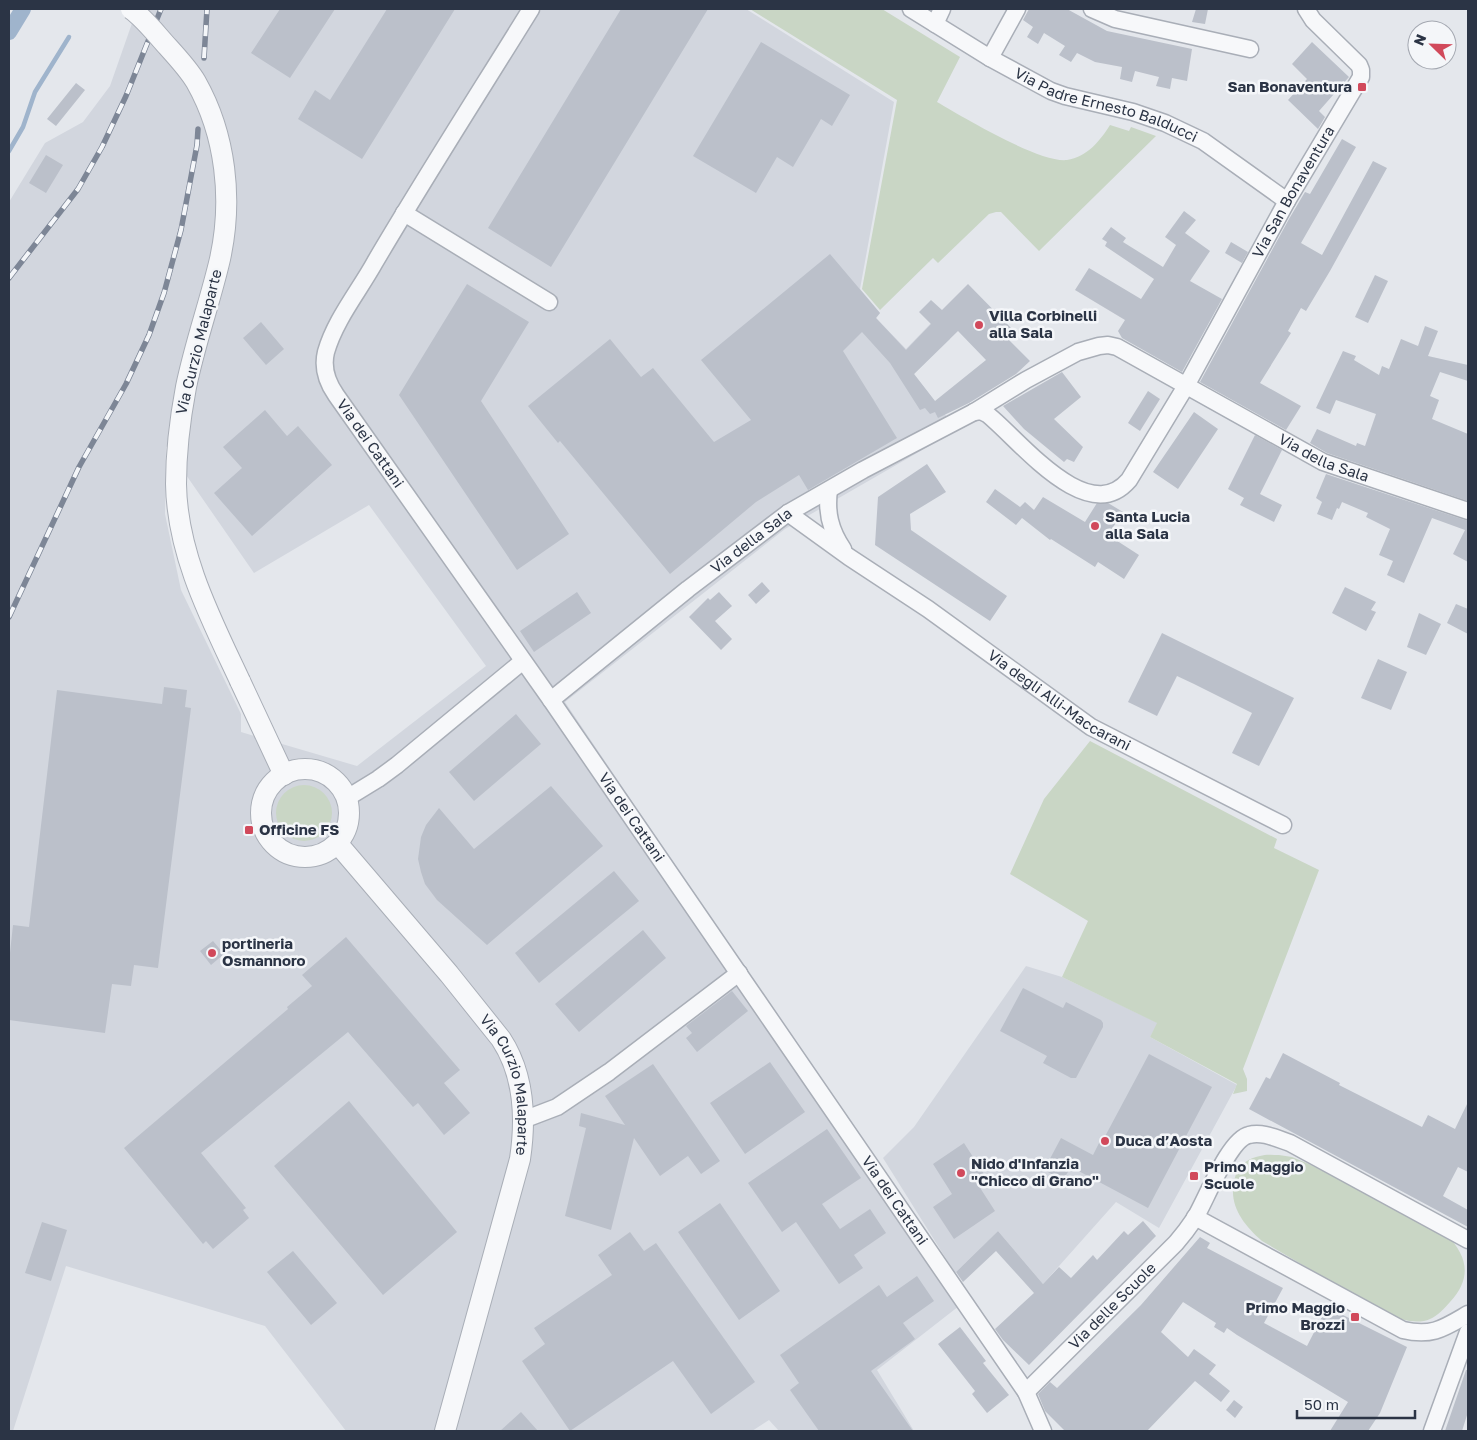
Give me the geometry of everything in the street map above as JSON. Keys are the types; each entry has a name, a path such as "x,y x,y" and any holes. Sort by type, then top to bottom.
{"street":[{"name":"Via Curzio Malaparte","path":"131,9 176,56 195,81 209,110 222,151 226,191 224,235 220,258 186,386 177,448 176,488 180,525 196,582 284,774"},
{"name":"Via dei Cattani","path":"530,9 404,213 333,334 325,359 327,380 551,700 1026,1392 1043,1431"},
{"name":"Via Padre Ernesto Balducci","path":"911,9 938,16 990,58 1051,91 1133,112 1165,123 1203,141 1287,201"},
{"path":"990,58 1016,9"},
{"path":"1092,9 1115,20 1250,49"},
{"name":"Via San Bonaventura","path":"1186,386 1287,201 1357,84 1361,70 1355,60 1313,20 1306,9"},
{"path":"404,213 548,302"},
{"name":"Via della Sala","path":"551,700 688,589 788,513 862,470 982,414 994,400 1078,352 1099,346 1117,347 1329,465 1468,511"},
{"path":"982,414 1064,480 1083,491 1109,494 1121,488 1129,480 1186,386"},
{"name":"Via degli Alli-Maccarani","path":"829,490 828,508 831,527 834,535 849,557"},
{"name":"Via degli Alli-Maccarani","path":"788,513 849,557 928,609 1104,734 1282,825"},
{"path":"347,798 397,765 523,661"},
{"path":"301,769 319,771 335,781 347,798 350,808 346,832 338,844 319,856 300,857 280,850 269,838 262,822 262,805 269,789 284,774 301,769"},
{"name":"Via Curzio Malaparte","path":"338,844 481,1012 504,1044 515,1066 522,1100 523,1120 520,1159 445,1431"},
{"path":"523,1120 557,1107 609,1072 739,973"},
{"name":"Via delle Scuole","path":"1026,1392 1176,1243 1196,1217 1234,1146 1244,1136 1255,1134 1290,1143 1468,1240"},
{"path":"1196,1217 1403,1330 1427,1333 1444,1328 1468,1314"},
{"path":"1432,1431 1468,1332"}],"shaded area":[{"path":"137,9 746,9 894,102 860,289 880,313 876,318 906,349 932,322 950,339 914,374 957,430 785,529 565,702 968,1299 877,1370 914,1431 779,1431 769,1420 752,1431 346,1431 265,1326 66,1266 13,1431 9,1431 9,202 45,143 83,122 110,86","holes":["166,446 254,573 369,505 486,666 357,766 241,732 241,714 181,590 165,514"]},
{"name":"Duca d’Aosta","path":"1026,966 1062,977 1158,1023 1150,1037 1237,1085 1159,1228 1116,1202 1043,1284 998,1231 955,1273 883,1158 914,1127"}],"green space":[{"path":"750,9 882,9 960,57 937,102 1001,138 1054,159 1067,160 1081,156 1102,137 1110,125 1129,131 1131,127 1156,136 1039,251 1001,212 989,214 938,263 933,258 880,310 862,289 897,100"},
{"path":"1090,741 1277,839 1274,848 1319,870 1243,1069 1247,1079 1247,1091 1233,1094 1237,1084 1150,1037 1157,1023 1062,977 1088,921 1010,874 1044,799"},
{"path":"299,785 309,785 324,793 330,802 332,813 330,824 324,833 309,841 299,841 288,836 281,829 276,818 276,808 281,797 288,790"},
{"path":"1262,1155 1292,1157 1309,1164 1447,1235 1459,1251 1465,1268 1462,1284 1441,1312 1425,1321 1409,1321 1388,1315 1262,1241 1242,1220 1235,1203 1233,1184 1238,1170 1245,1162"}],"building":[{"path":"280,9 335,9 290,78 251,53"},
{"path":"387,9 455,9 362,159 298,119 315,90 330,100"},
{"path":"621,9 708,9 551,267 488,228"},
{"path":"1029,9 1067,9 1107,31 1192,49 1187,81 1172,78 1170,89 1156,86 1159,77 1135,71 1132,82 1120,79 1122,67 1095,62 1077,53 1071,62 1059,55 1065,46 1044,33 1038,44 1027,37 1033,27 1023,20"},
{"path":"1196,9 1208,9 1205,24 1192,22"},
{"path":"761,42 850,95 832,126 821,119 793,167 777,157 756,193 693,156"},
{"path":"1312,42 1349,77 1319,111 1325,117 1318,129 1288,100 1307,79 1292,64"},
{"path":"76,83 85,90 56,126 47,119"},
{"path":"1342,139 1356,147 1301,243 1322,255 1373,161 1387,168 1330,271 1306,311 1301,308 1288,331 1291,333 1260,383 1301,406 1286,430 1200,382 1289,219 1305,192 1310,194"},
{"path":"46,155 63,165 46,193 29,183"},
{"path":"1184,211 1196,220 1185,233 1210,251 1190,281 1222,299 1182,372 1122,338 1118,331 1125,320 1075,290 1089,268 1141,299 1154,279 1105,246 1107,242 1102,239 1111,227 1126,238 1123,242 1163,267 1176,245 1165,237"},
{"path":"1231,242 1248,252 1242,263 1225,253"},
{"path":"830,254 880,313 876,318 906,350 931,324 919,312 931,300 942,310 968,284 1016,333 1009,340 1030,361 1016,374 969,403 938,418 935,412 930,414 925,408 920,410 890,363 862,332 843,351 897,438 808,490 799,475 756,502 670,574 560,441 558,443 528,406 610,339 641,377 653,368 714,442 751,420 701,360","holes":["958,331 986,360 935,401 914,374"]},
{"path":"1375,275 1388,281 1368,323 1355,317"},
{"path":"467,284 529,322 481,401 569,534 517,570 399,395"},
{"path":"261,322 284,349 266,365 243,338"},
{"path":"1425,326 1438,331 1428,356 1468,365 1468,381 1440,372 1430,396 1439,400 1432,419 1468,434 1468,501 1327,453 1310,443 1317,429 1356,446 1357,443 1365,446 1376,414 1336,400 1330,414 1316,408 1343,351 1356,356 1354,360 1379,375 1382,366 1389,369 1401,339 1418,346"},
{"path":"1062,372 1081,397 1054,419 1083,447 1074,462 1067,459 1064,462 1024,429 1003,406"},
{"path":"1148,391 1160,399 1140,431 1128,423"},
{"path":"265,410 287,436 298,426 332,465 252,536 214,493 242,468 223,447"},
{"path":"1194,412 1218,429 1178,489 1153,472"},
{"path":"1255,435 1282,450 1260,494 1282,505 1274,522 1240,505 1244,498 1228,489"},
{"path":"927,464 946,492 910,514 911,530 1007,596 990,621 875,545 878,497"},
{"path":"1326,474 1468,521 1468,562 1453,554 1465,530 1432,518 1404,583 1387,575 1393,561 1379,555 1390,529 1366,517 1368,513 1342,502 1332,520 1317,514 1322,502 1316,498"},
{"path":"995,489 1020,507 1025,502 1034,510 1043,497 1085,522 1097,503 1108,503 1123,512 1108,535 1139,555 1124,579 1098,562 1095,567 1050,540 1022,518 1016,525 986,502"},
{"path":"762,582 770,591 756,604 748,595"},
{"path":"1345,587 1376,602 1371,610 1376,612 1366,631 1332,613"},
{"path":"577,592 591,613 534,652 520,631"},
{"path":"719,592 732,606 715,621 732,639 721,650 689,617 708,598 710,600"},
{"path":"1456,604 1468,609 1468,634 1447,623"},
{"path":"1419,613 1441,624 1426,655 1407,647"},
{"path":"1162,633 1294,698 1259,766 1232,753 1252,713 1194,684 1177,676 1157,716 1128,702"},
{"path":"1378,659 1407,672 1391,710 1361,698"},
{"path":"164,687 187,690 185,707 191,708 158,968 134,965 131,986 112,984 105,1033 9,1020 9,962 13,925 29,927 57,690 162,704"},
{"path":"516,714 541,744 474,801 449,772"},
{"path":"551,786 603,846 487,945 437,900 425,884 418,859 421,837 426,825 439,808 474,849"},
{"path":"614,871 639,901 539,983 515,953"},
{"path":"643,930 666,958 579,1032 555,1004"},
{"path":"346,937 460,1070 444,1083 470,1113 444,1135 418,1103 413,1107 348,1032 201,1153 246,1208 243,1210 249,1218 213,1249 206,1241 203,1244 124,1148 288,1009 287,1007 312,986 302,975"},
{"name":"portineria Osmannoro","path":"213,941 224,954 211,965 200,951"},
{"path":"1023,988 1063,1008 1066,1002 1101,1020 1103,1023 1103,1027 1076,1078 1071,1078 1043,1063 1047,1056 1000,1031"},
{"path":"732,991 748,1011 697,1052 686,1038 692,1033 686,1026"},
{"path":"1283,1053 1340,1083 1339,1085 1422,1127 1428,1115 1455,1129 1468,1102 1468,1172 1458,1167 1443,1196 1468,1210 1468,1227 1249,1109 1266,1077 1270,1079"},
{"path":"1149,1054 1212,1087 1148,1208 1071,1167 1063,1180 1044,1170 1061,1138 1093,1155 1100,1141 1102,1142"},
{"path":"770,1062 805,1112 745,1154 710,1103"},
{"path":"653,1064 720,1161 701,1174 688,1156 660,1176 634,1138 611,1230 565,1216 586,1128 579,1126 581,1113 625,1125 605,1096"},
{"path":"349,1101 457,1232 383,1295 274,1166"},
{"path":"827,1129 861,1178 822,1204 840,1229 870,1209 886,1233 854,1255 863,1268 839,1284 796,1222 782,1232 748,1183"},
{"path":"964,1143 984,1174 975,1180 995,1211 954,1239 933,1207 952,1194 933,1164"},
{"path":"720,1203 780,1291 739,1320 678,1232"},
{"path":"1143,1221 1156,1236 1029,1365 1003,1340 995,1329 1034,1293 996,1251 963,1282 956,1272 998,1231 1043,1284 1059,1267 1071,1278 1093,1255 1097,1260 1124,1231 1128,1235"},
{"path":"42,1222 67,1230 51,1281 25,1273"},
{"path":"630,1232 644,1251 656,1243 755,1382 711,1414 673,1361 570,1431 522,1361 545,1344 534,1328 612,1275 598,1255"},
{"path":"1200,1237 1210,1243 1207,1248 1283,1288 1264,1323 1307,1346 1327,1307 1407,1347 1380,1413 1368,1431 1330,1431 1348,1402 1227,1328 1224,1333 1214,1327 1216,1323 1183,1302 1161,1332 1188,1357 1194,1349 1216,1365 1209,1374 1230,1391 1221,1402 1195,1381 1147,1431 1065,1431 1045,1411 1038,1394 1050,1382 1057,1388 1141,1305"},
{"path":"293,1251 337,1303 311,1325 267,1272"},
{"path":"917,1276 934,1301 903,1323 915,1339 871,1371 913,1431 819,1431 790,1390 799,1383 780,1355 879,1285 887,1297"},
{"path":"960,1327 986,1361 983,1363 1009,1395 987,1413 972,1394 975,1391 938,1344"},
{"path":"1466,1370 1468,1370 1468,1412 1462,1431 1445,1431"},
{"path":"1234,1400 1243,1407 1235,1418 1226,1410"},
{"path":"521,1412 538,1431 500,1431"}],"waterway":[{"path":"9,32 23,9"},
{"path":"9,151 23,127 35,92 69,37"}],"railway":[{"path":"9,278 78,189 102,147 126,96 161,9"},
{"path":"204,58 207,9"},
{"path":"9,617 79,467 126,384 149,335 164,293 181,230 197,145 198,129"}],"place":[{"name":"San Bonaventura","path":"1362,87"},
{"name":"Villa Corbinelli alla Sala","path":"979,325"},
{"name":"Santa Lucia alla Sala","path":"1095,526"},
{"name":"Officine FS","path":"249,830"},
{"name":"portineria Osmannoro","path":"212,953"},
{"name":"Duca d’Aosta","path":"1105,1141"},
{"name":"Nido d'Infanzia \"Chicco di Grano\"","path":"961,1173"},
{"name":"Primo Maggio Scuole","path":"1194,1176"},
{"name":"Primo Maggio Brozzi","path":"1355,1317"}]}
